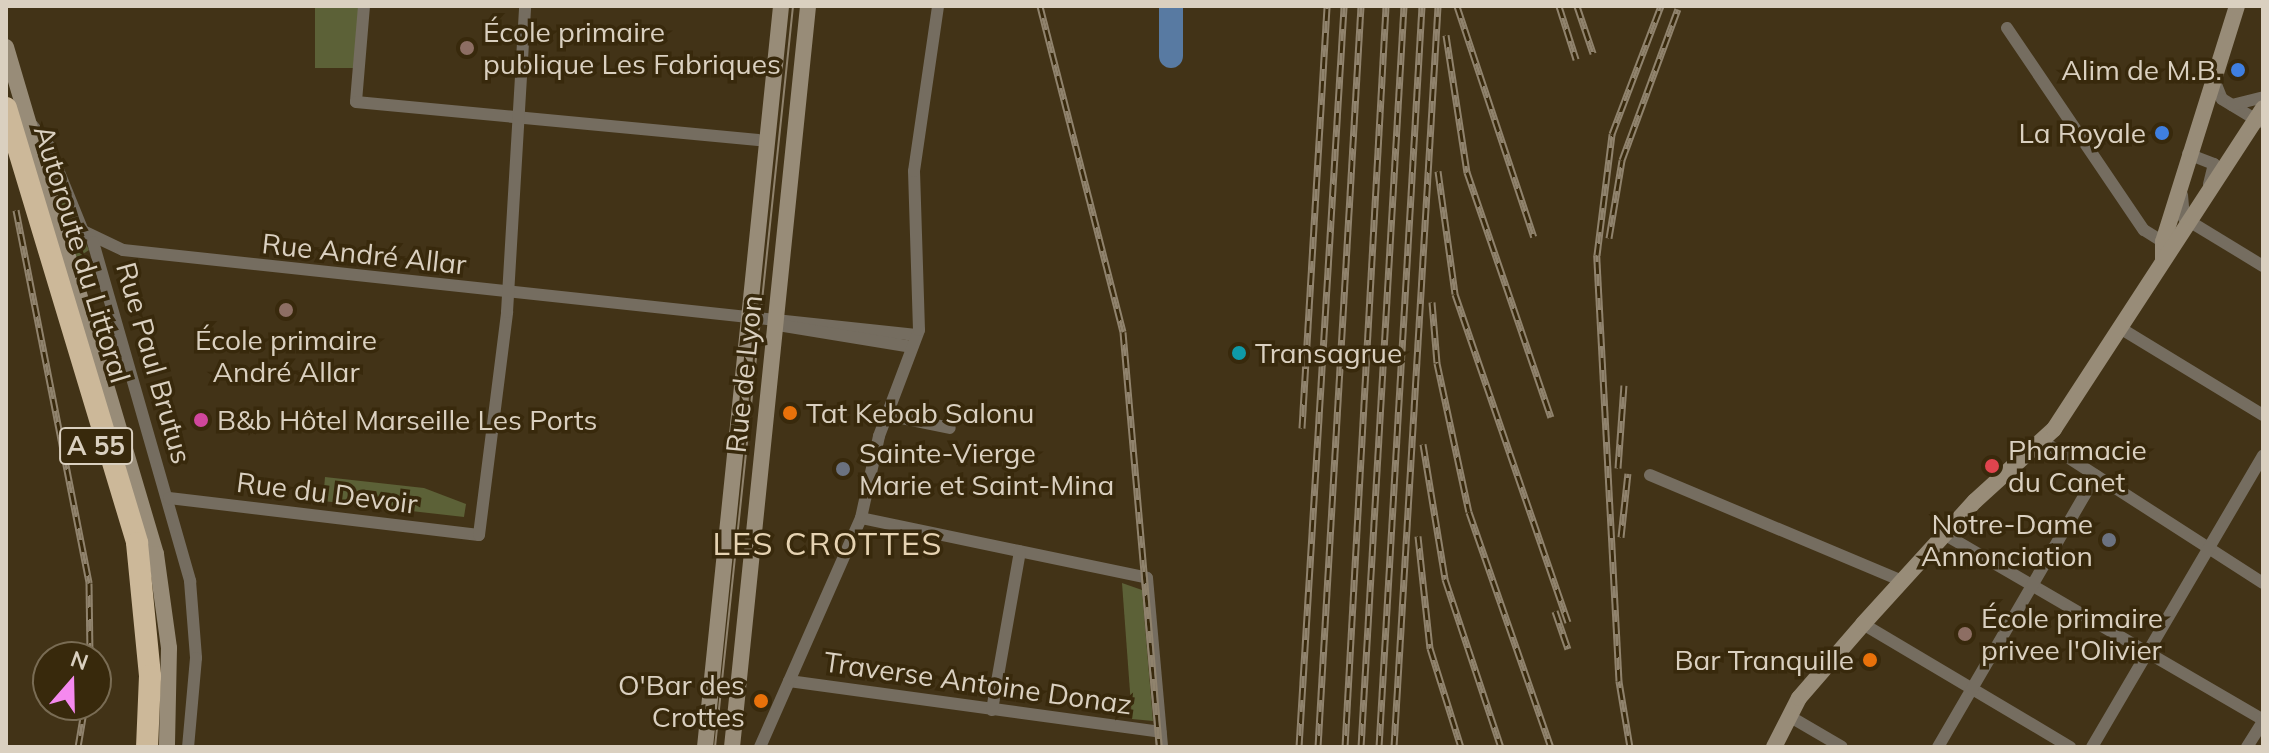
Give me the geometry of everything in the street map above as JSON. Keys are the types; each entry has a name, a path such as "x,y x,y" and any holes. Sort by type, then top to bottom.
{"highway":[{"name":"Autoroute du Littoral","path":"16,112 137,543 150,676 147,747"},
{"name":"Autoroute du Littoral","path":"6,154 122,539 135,625 134,747"}],"street":[{"path":"364,6 356,102 758,140"},
{"path":"508,294 525,6"},
{"name":"Rue de Lyon","path":"705,747 781,6"},
{"name":"Rue de Lyon","path":"732,747 808,6"},
{"path":"760,747 861,518 887,415 914,341 922,309 914,171 938,6"},
{"path":"2163,260 2163,242 2188,154 2215,82 2237,6"},
{"path":"2007,28 2144,230 2163,242"},
{"path":"6,47 16,112 156,554 169,648 167,747"},
{"path":"1774,747 1789,716 1863,624 1944,534 2041,440 2120,328 2260,117 2232,105 2215,82"},
{"path":"2232,105 2263,97"},
{"path":"16,112 48,145 73,213 93,242"},
{"path":"2188,154 2214,164 2194,216"},
{"path":"2184,172 2181,213 2194,216 2263,266"},
{"name":"Rue André Allar","path":"93,242 129,252 914,341"},
{"name":"Rue Paul Brutus","path":"93,242 169,498 190,581 196,658 188,747"},
{"name":"Rue du Devoir","path":"169,498 479,535 508,294"},
{"path":"2120,328 2263,415"},
{"path":"887,415 950,428"},
{"path":"2041,440 2263,583"},
{"path":"2092,747 2263,455"},
{"path":"1650,475 1902,581"},
{"path":"1938,747 2096,476"},
{"path":"861,518 1147,578 1162,747"},
{"path":"1944,534 2263,720 2247,747"},
{"path":"992,710 1020,551"},
{"path":"1863,624 2070,747"},
{"name":"Traverse Antoine Donaz","path":"789,681 1161,732"},
{"path":"1789,716 1842,747"}],"green space":[{"path":"315,6 358,6 358,68 315,68"},
{"path":"43,155 89,250 80,256 71,258"},
{"path":"325,477 424,488 466,504 464,517 323,501"},
{"path":"1122,583 1142,590 1153,721 1132,719"}],"waterway":[{"path":"1171,6 1171,56"}],"tram line":[{"path":"715,747 793,6"}],"railway":[{"path":"1040,6 1123,332 1159,747"},
{"path":"1302,428 1327,6"},
{"path":"1299,747 1344,6"},
{"path":"1318,747 1361,6"},
{"path":"1345,747 1386,6"},
{"path":"1361,747 1404,6"},
{"path":"1379,747 1422,6"},
{"path":"1394,747 1438,6"},
{"path":"1457,6 1534,237"},
{"path":"1559,6 1576,59"},
{"path":"1577,6 1593,53"},
{"path":"1630,747 1619,681 1597,255 1612,134 1661,6"},
{"path":"1609,238 1622,160 1678,9"},
{"path":"1446,35 1467,172 1551,417"},
{"path":"1438,171 1455,294 1568,622"},
{"path":"16,210 89,583 90,641"},
{"path":"1432,302 1437,363 1469,512 1551,747"},
{"path":"1618,468 1624,385"},
{"path":"1423,444 1445,579 1501,747"},
{"path":"1621,537 1628,473"},
{"path":"1418,536 1430,648 1461,747"},
{"path":"1555,611 1568,649"},
{"path":"78,747 82,721"}],"place":[{"name":"École primaire publique Les Fabriques","path":"467,48"},
{"name":"Alim de M.B.","path":"2238,70"},
{"name":"La Royale","path":"2162,133"},
{"name":"École primaire André Allar","path":"286,310"},
{"name":"Transagrue","path":"1239,353"},
{"name":"Tat Kebab Salonu","path":"790,413"},
{"name":"B&b Hôtel Marseille Les Ports","path":"201,420"},
{"name":"Pharmacie du Canet","path":"1992,466"},
{"name":"Sainte-Vierge Marie et Saint-Mina","path":"843,469"},
{"name":"Notre-Dame Annonciation","path":"2109,540"},
{"name":"École primaire privee l'Olivier","path":"1965,634"},
{"name":"Bar Tranquille","path":"1870,660"},
{"name":"O'Bar des Crottes","path":"761,701"}],"district":[{"name":"LES CROTTES","path":"828,543"}]}
